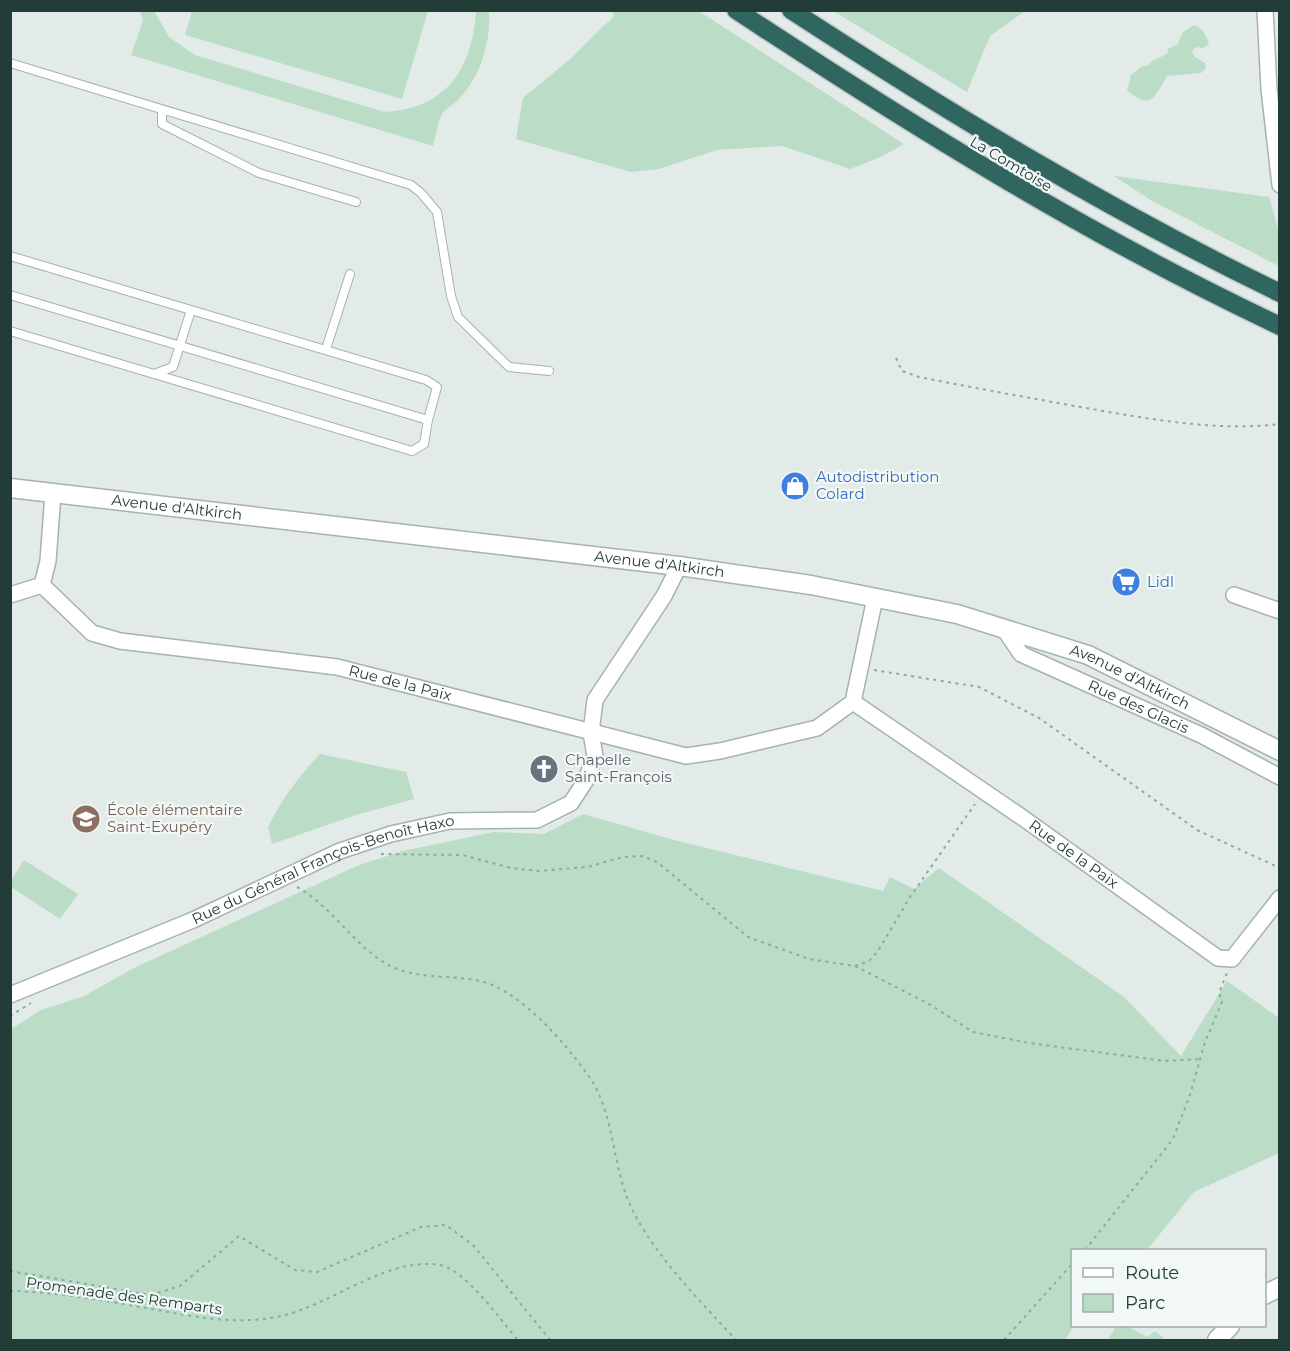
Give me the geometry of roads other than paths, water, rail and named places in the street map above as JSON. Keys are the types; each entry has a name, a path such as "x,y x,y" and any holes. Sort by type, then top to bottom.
{"highway":[{"name":"La Comtoise","path":"736,10 869,98 1031,197 1149,262 1280,326"},
{"name":"La Comtoise","path":"791,10 910,87 1064,181 1193,251 1280,293"}],"street":[{"path":"1265,10 1269,89 1280,184"},
{"name":"Avenue d'Altkirch","path":"10,488 679,566 875,598 957,614 1088,656 1280,751"},
{"path":"10,595 42,585 48,561 53,494"},
{"name":"Rue du Général François-Benoît Haxo","path":"10,995 193,920 340,851 381,837 450,821 537,820 571,803 586,780 596,756 591,733 595,700 664,596 679,566"},
{"name":"Rue de la Paix","path":"42,585 92,633 120,641 337,667 686,756 720,751 817,728 853,702 1023,818 1218,958 1232,959 1280,898"},
{"path":"1234,596 1280,611"},
{"path":"853,702 875,598"},
{"name":"Rue des Glacis","path":"1004,629 1021,654 1201,735 1280,777"},
{"path":"1266,1294 1280,1287"},
{"path":"1217,1341 1229,1327"}],"lane":[{"path":"10,63 411,185 422,192 437,212 451,296 458,317 509,367 549,371"},
{"path":"162,110 162,124 259,173 356,201"},
{"path":"10,256 326,349 426,380 437,387 424,444 412,451 10,331"},
{"path":"326,349 350,274"},
{"path":"10,295 428,420"},
{"path":"154,374 173,367 191,310"}],"place":[{"name":"Autodistribution Colard","path":"795,486"},
{"name":"Lidl","path":"1126,582"},
{"name":"Chapelle Saint-François","path":"544,769"},
{"name":"École élémentaire Saint-Exupéry","path":"86,819"}]}
